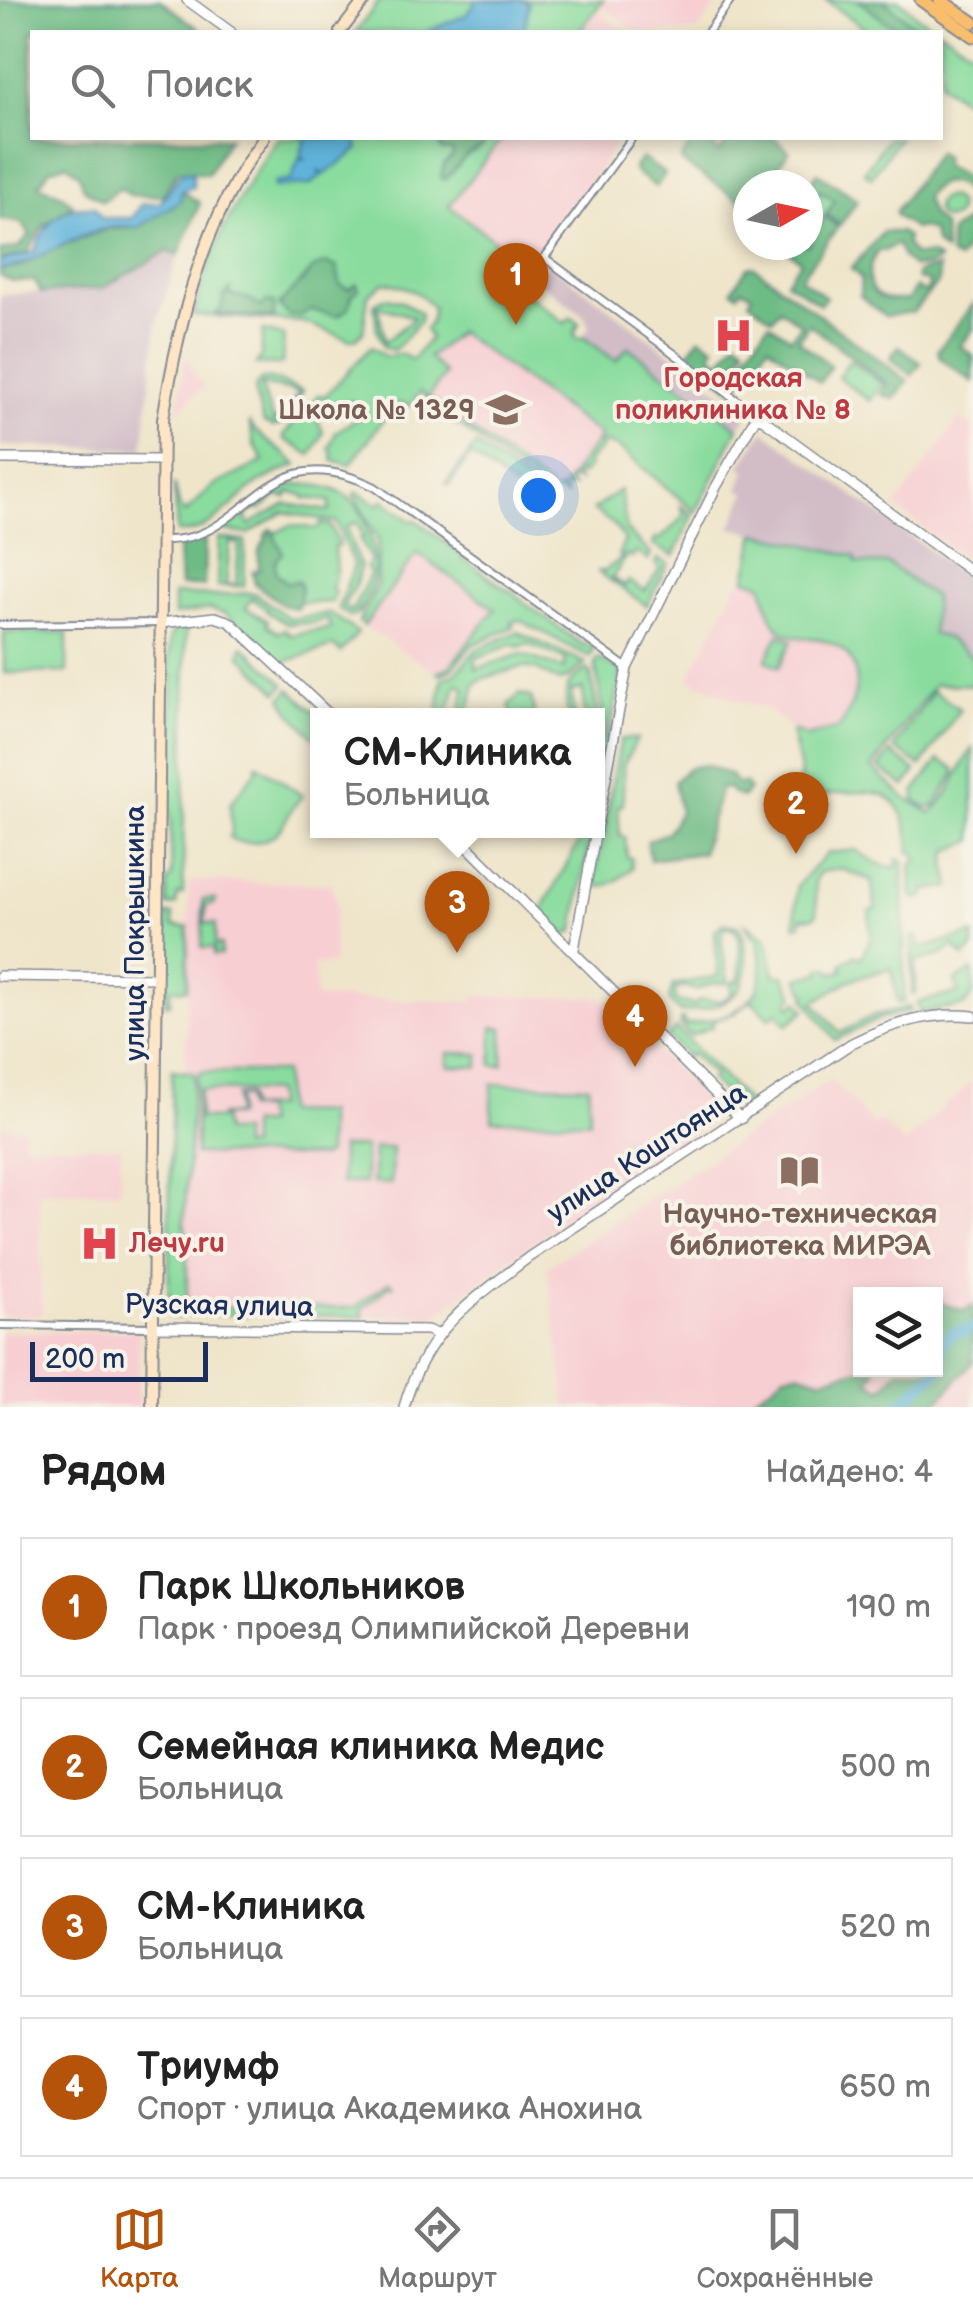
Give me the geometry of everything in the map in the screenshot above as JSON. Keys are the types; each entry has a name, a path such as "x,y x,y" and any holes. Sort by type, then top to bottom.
{"main road":[{"path":"342,30 364,0"},
{"path":"921,0 973,36"},
{"path":"940,0 973,22"},
{"name":"улица Покрышкина","path":"152,1407 160,460 173,363 194,277 219,216 263,140"}],"street":[{"path":"188,0 228,30"},
{"path":"710,30 732,0"},
{"path":"529,288 532,275 631,140"},
{"path":"544,258 973,573"},
{"path":"605,782 627,668 718,483 757,415"},
{"path":"0,459 160,460"},
{"path":"160,540 204,534 281,479 319,472 342,474 375,487 627,668"},
{"path":"0,625 215,617 230,622 322,708"},
{"path":"459,838 741,1119"},
{"path":"574,950 594,838"},
{"path":"0,976 156,978"},
{"name":"улица Коштоянца","path":"404,1407 418,1367 437,1334 470,1302 529,1257 866,1036 916,1020 971,1013"},
{"name":"Рузская улица","path":"0,1325 427,1330 437,1334"}],"shaded area":[{"path":"606,0 721,0 698,30 634,30 602,6"},
{"path":"596,10 624,30 581,30"},
{"path":"500,140 620,140 528,266 449,206"},
{"path":"168,251 178,256 157,321 143,449 0,446 0,295 102,288"},
{"path":"550,264 743,408 746,418 738,428 629,347 617,361 583,337 589,327 584,316 536,279"},
{"name":"Школа № 1329","path":"459,332 601,435 561,490 554,491 427,397 444,374 429,358"},
{"path":"186,354 195,378 205,386 178,412"},
{"path":"960,418 973,428 973,564 895,507"},
{"path":"764,431 973,582 973,658 947,638 932,634 856,563 854,555 731,528 746,493 739,489 746,470 740,467"},
{"path":"417,552 495,609 449,667 437,673 364,626"},
{"path":"746,579 762,584 771,616 796,637 828,641 851,659 857,694 839,728 807,737 766,708 688,679 737,584"},
{"path":"189,881 332,884 338,910 334,919 334,964 314,965 316,998 473,1002 474,996 602,998 718,1112 717,1118 535,1240 433,1317 181,1314"},
{"path":"831,1079 875,1126 881,1121 904,1144 973,1080 973,1407 567,1407 547,1267"},
{"path":"0,1127 24,1127 24,1145 121,1146 120,1191 40,1192 41,1316 0,1315"},
{"path":"139,1331 138,1407 0,1407 0,1332"}],"green space":[{"path":"0,0 160,0 200,30 30,30 30,140 228,140 208,174 178,171 162,196 130,195 120,188 103,201 84,189 79,174 66,164 50,169 39,185 62,195 73,205 43,226 27,253 0,260 0,251 19,247 30,235 22,223 0,219"},
{"path":"380,0 603,0 580,30 358,30"},
{"path":"826,0 899,0 939,30 867,30"},
{"path":"858,0 883,0 920,30 895,27"},
{"path":"943,32 973,51 973,107 943,85"},
{"path":"277,140 500,140 449,206 528,266 521,289 565,323 571,317 579,323 574,334 579,339 583,337 616,361 628,347 738,428 696,512 618,447 597,440 600,435 459,332 429,357 445,374 428,397 462,422 459,426 424,400 427,397 420,392 410,406 393,406 350,465 333,460 329,449 336,432 362,415 351,401 336,413 332,408 317,418 323,433 311,455 284,439 318,395 325,396 371,347 386,357 402,354 412,360 430,338 425,329 433,308 412,290 384,282 368,295 363,332 350,340 303,322 194,315 207,268 251,179"},
{"path":"446,140 486,140 445,180 441,178 444,164 453,151 441,150 440,144"},
{"path":"694,140 711,140 719,153 724,147 718,140 777,140 789,151 776,170 733,170 733,196 681,158"},
{"path":"887,140 898,140 871,177 864,172"},
{"path":"937,152 944,157 944,166 973,182 973,204 964,189 951,183 937,185 925,198 932,216 943,226 945,252 936,245 932,231 914,229 895,212"},
{"path":"642,158 665,174 656,187 635,172 634,167"},
{"path":"823,176 858,200 840,225 826,214 835,201 823,193"},
{"path":"182,191 200,203 178,256 168,251 102,288 41,293 35,281 13,281 0,276 0,270 18,267 108,229 137,228 180,201"},
{"path":"823,192 835,201 823,219"},
{"path":"947,197 955,200 955,216 947,219 939,216 936,208 939,200"},
{"path":"973,206 973,240 958,260 950,256 950,232 968,219"},
{"path":"825,216 838,227 823,247"},
{"path":"883,232 900,232 907,237 906,244 913,255 931,255 939,260 929,266 913,267 903,258 897,244 875,255 870,283 876,294 889,300 908,300 916,287 922,292 928,290 929,281 917,279 917,273 938,267 939,281 913,312 885,316 860,296 861,278 851,269"},
{"path":"813,260 800,278 826,297 820,304 786,281 801,261"},
{"path":"325,263 337,267 340,285 349,289 357,284 359,289 352,295 349,308 338,316 310,310 300,316 289,316 279,305 313,269"},
{"path":"753,266 908,381 894,399 881,394 887,384 809,324 798,340 831,366 820,382 768,345 735,391 725,384 769,323 791,338 801,324 780,309 772,319 749,301 752,295 742,289 738,294 732,290 748,267"},
{"path":"231,289 230,295 247,298 262,307 266,301 274,303 274,318 216,314"},
{"path":"386,298 401,301 420,313 420,321 394,350 384,348 374,304","holes":["378,306 414,318 385,342"]},
{"path":"973,304 973,329 961,346 973,356 973,382 940,358 938,350"},
{"path":"263,331 284,336 282,364 256,365 261,357"},
{"path":"700,337 715,347 711,354 721,361 737,340 746,347 722,381 687,355"},
{"path":"899,346 921,363 912,375 890,358"},
{"path":"850,360 883,384 870,401 838,377"},
{"path":"262,379 272,379 303,391 283,424 273,427 264,423 256,385","holes":["261,385 300,392 274,422 273,422"]},
{"path":"249,422 297,465 258,483 208,524 177,532 174,484 179,506 185,513 213,486 264,461 254,445"},
{"path":"465,425 549,487 546,492 463,428"},
{"path":"595,443 603,446 582,475 579,472 576,476 578,481 573,478 569,484 573,487 568,487 566,496 554,491 561,490"},
{"path":"476,445 544,495 536,505 471,455 449,485 446,483"},
{"path":"282,484 317,485 342,493 362,515 374,552 372,586 358,614 351,617 338,608 354,566 336,522 284,512 248,534 225,528","holes":["290,492 330,501 330,511 286,504 249,525 246,515 260,510 278,495 286,498","358,524 363,538 360,539 371,560 366,568 371,573 352,611 343,606 356,584 360,566 346,528"]},
{"path":"620,490 627,531 651,554 648,560 636,552 632,558 627,555 612,578 625,586 629,581 645,591 660,569 655,564 658,559 668,564 647,606 597,571 603,572 622,558 619,554 625,540 613,524 593,510"},
{"path":"357,492 378,505 383,500 411,521 416,520 462,558 594,649 590,657 519,620 512,622 513,627 472,645 452,669 437,673 449,667 495,609 417,553 364,626 359,622 377,586 378,540 354,495"},
{"path":"681,506 693,515 674,556 653,545 656,538 659,540 684,517"},
{"path":"321,523 330,525 339,545 334,546 332,602 299,603 295,609 255,584 253,571 259,570 259,552 271,529 275,533 291,525 317,529"},
{"path":"271,529 283,553 275,562 276,573 287,583 298,581 298,608 285,606 255,584 253,571 259,570 259,552"},
{"path":"756,533 855,556 857,563 888,564 934,597 932,634 947,638 973,658 973,685 935,684 872,768 904,797 931,813 944,799 973,748 973,841 948,851 946,865 951,887 925,890 924,896 917,899 912,896 911,865 916,863 915,853 910,852 901,812 882,795 852,792 813,796 812,815 770,807 788,803 801,776 792,733 794,730 807,737 839,728 852,703 856,677 847,654 837,646 787,634 775,623 762,584 746,579"},
{"path":"205,537 204,586 180,586 178,548"},
{"path":"219,538 245,541 244,586 236,586 217,586","holes":["230,542 239,544 236,586 226,583"]},
{"path":"174,594 256,594 290,619 330,613 358,633 341,652 333,646 281,663 226,614 210,609 174,615","holes":["252,598 287,624 327,619 331,628 290,635 284,629 278,633 266,624 268,621 246,608"]},
{"path":"186,629 183,894 178,894 176,905 167,906 167,882 172,877 168,762 172,760 170,638 174,630"},
{"path":"4,632 67,633 67,672 4,673"},
{"path":"517,632 586,663 567,679 558,681 536,669 522,667 481,679 475,684 470,708 461,708 465,688 457,683 449,708 439,708 442,680 456,673 476,650","holes":["513,644 528,644 566,659 564,669 521,654 476,669 476,658"]},
{"path":"779,634 792,641 779,667 766,660"},
{"path":"243,646 285,684 278,692 240,655"},
{"path":"599,658 622,671 605,758 605,708 595,663"},
{"path":"586,669 590,671 596,708 584,708 583,689 571,691 574,708 567,708 567,688"},
{"path":"290,689 310,708 310,733 291,713 282,698"},
{"path":"933,691 960,709 921,766 894,748"},
{"path":"520,694 531,697 533,708 510,708"},
{"path":"621,739 637,739 623,766 623,805 618,806 620,836 625,837 632,868 611,884 595,886"},
{"path":"890,752 916,771 905,786 879,768"},
{"path":"939,760 954,768 955,773 935,806 926,808 915,800 915,791"},
{"path":"257,764 303,796 276,833 263,841 241,842 229,837 230,804 256,771"},
{"path":"706,765 732,776 736,784 745,783 749,789 743,797 729,788 720,789 702,853 650,860 647,841 667,833 680,812 674,782 688,768"},
{"path":"581,838 590,838 574,931 565,935 544,915 543,908"},
{"path":"856,850 885,866 897,867 898,859 903,861 904,1002 898,1003 891,968 850,980 814,1002 840,1033 874,1015 910,1007 910,1011 881,1018 835,1040 805,998 798,978 821,973 821,968 828,967 832,973 843,971 842,964 855,955 861,958 871,938 869,911 876,909 871,880 841,869 820,872 815,880 817,913 801,918 801,925 795,926 797,885 828,853"},
{"path":"203,899 215,899 214,904 206,905 205,923 216,924 215,945 221,945 221,955 214,955 214,948 202,948"},
{"path":"166,915 173,915 173,926 188,927 187,989 170,989 170,1004 165,1004"},
{"path":"723,924 740,929 746,957 742,983 736,993 718,1005 681,1012 669,998 673,985 718,976 715,931","holes":["733,927 740,938 741,965 738,981 732,982 731,995 721,1001 699,1000 695,1005 676,1001 675,990 685,986 695,990 713,983 728,983 721,939 724,928"]},
{"path":"746,924 767,939 775,976 784,975 794,996 788,1002 791,1006 798,1001 805,1010 787,1025 777,1012 770,1018 751,1000 735,1013 712,1021 713,1026 690,1036 680,1020 685,1025 733,1011 744,1005 759,986 762,969 757,939"},
{"path":"973,934 973,949 964,957 954,946 941,955 915,962 916,993 912,994 912,937 918,937 920,946 926,947"},
{"path":"973,970 973,995 963,1006 919,1012 917,1002 959,993 955,981"},
{"path":"493,1027 503,1028 503,1065 492,1065"},
{"path":"676,1028 748,1103 739,1108 710,1080 714,1075 668,1037"},
{"path":"448,1053 479,1054 479,1067 448,1066"},
{"path":"172,1070 194,1073 184,1223 187,1307 249,1308 250,1315 172,1317 168,1312"},
{"path":"201,1072 284,1072 285,1112 327,1113 327,1153 322,1157 195,1154 197,1077","holes":["200,1090 275,1092 276,1107 249,1108 248,1096 236,1096 236,1115 199,1118","238,1097 246,1097 247,1109 263,1109 266,1124 250,1124 250,1147 242,1147 242,1132 225,1132 222,1116 237,1116"]},
{"path":"492,1084 589,1086 589,1121 492,1120"},
{"path":"341,1147 365,1147 365,1183 341,1183"},
{"path":"374,1148 392,1148 391,1184 373,1183"},
{"path":"389,1282 395,1286 390,1285 361,1310 364,1317 268,1315 273,1308 354,1308"},
{"path":"943,1304 964,1311 973,1305 973,1362 933,1407 805,1407 790,1398 784,1399 782,1407 736,1407 785,1374 798,1372 821,1379 853,1371 853,1377 871,1377 869,1380 882,1389 893,1377 943,1377"}],"water":[{"path":"477,0 524,0 529,4 524,30 430,30 466,15"},
{"path":"305,140 356,140 359,149 324,175 318,170 321,176 310,185 274,187 274,183 291,180 299,159 306,160 300,156"},
{"path":"182,172 193,173 193,187 182,191 180,201 137,228 103,229 0,270 0,262 34,252 49,224 64,212 94,207 102,218 132,218 142,204 160,203"}],"waterway":[{"path":"897,1407 940,1369 942,1343 952,1333 973,1329"}],"place":[{"name":"Парк Школьников","path":"516,325"},
{"name":"Городская поликлиника № 8","path":"733,336"},
{"name":"Школа № 1329","path":"505,410"},
{"name":"Семейная клиника Медис","path":"796,854"},
{"name":"СМ-Клиника","path":"457,953"},
{"name":"Триумф","path":"635,1067"},
{"name":"Научно-техническая библиотека МИРЭА","path":"800,1172"},
{"name":"Лечу.ru","path":"99,1243"}]}
